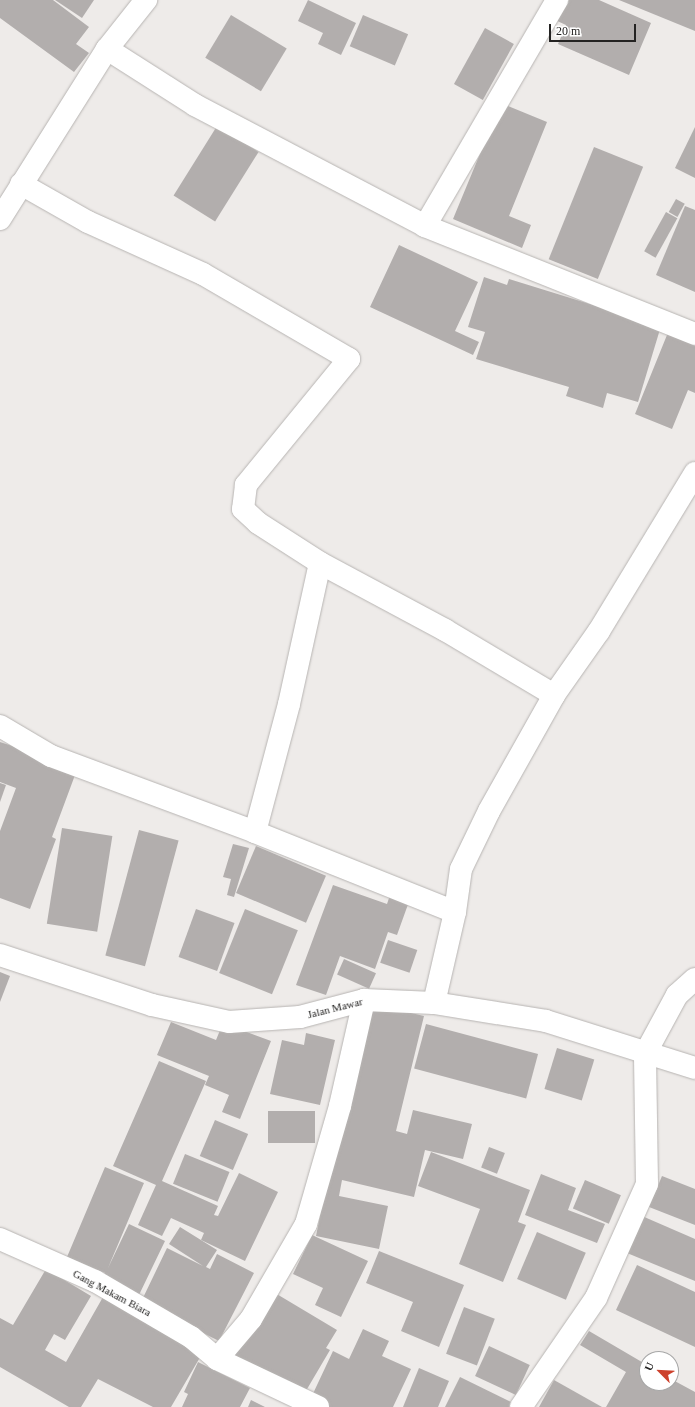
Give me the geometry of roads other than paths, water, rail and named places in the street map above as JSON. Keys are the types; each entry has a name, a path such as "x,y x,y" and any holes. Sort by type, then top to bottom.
{"street":[{"path":"0,219 107,49 146,0"},
{"path":"425,226 502,99 557,0"},
{"path":"107,49 195,105 425,226 695,334"},
{"path":"21,184 88,222 203,274 349,359 246,485 243,509 258,523 320,563 445,630 554,695"},
{"path":"434,1003 455,912 461,869 489,811 554,695 599,631 695,473"},
{"path":"255,832 289,704 320,563"},
{"path":"0,726 51,756 255,832 455,912"},
{"name":"Jalan Mawar","path":"0,955 152,1005 229,1022 300,1017 364,1000 434,1003 546,1021 645,1054 695,1068"},
{"path":"522,1407 596,1298 647,1184 645,1054 677,995 695,979"},
{"path":"217,1359 251,1319 306,1224 340,1106 364,1000"},
{"name":"Gang Makam Biara","path":"0,1239 102,1285 191,1337 217,1359 318,1407"}]}
